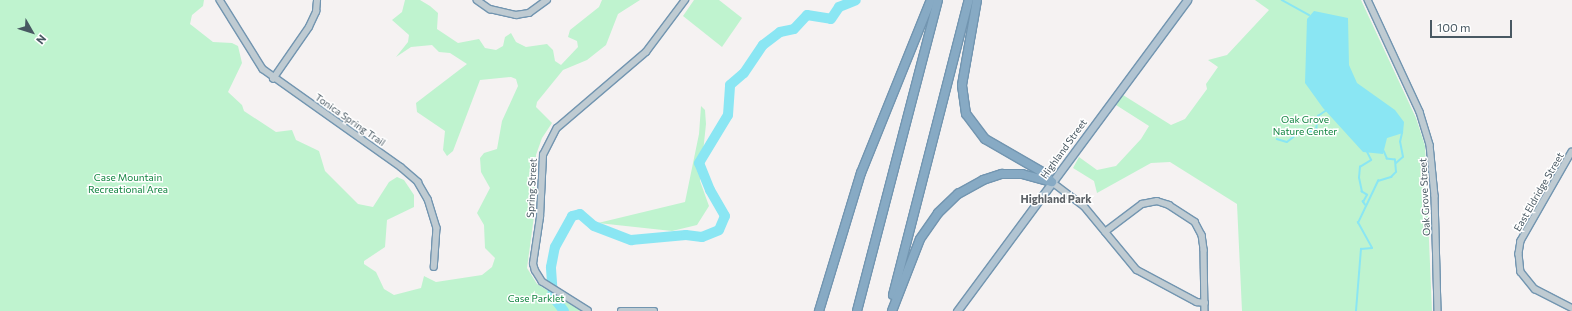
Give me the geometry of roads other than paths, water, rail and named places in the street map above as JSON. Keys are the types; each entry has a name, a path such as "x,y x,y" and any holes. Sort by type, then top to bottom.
{"highway":[{"path":"888,311 970,0"},
{"path":"977,0 962,85 966,114 982,136 1044,173 1052,182"},
{"path":"819,311 861,173 933,1"},
{"path":"857,311 933,1"},
{"path":"892,311 920,239 954,197 977,182 1002,174 1022,174 1052,182"}],"main road":[{"name":"Highland Street","path":"957,311 1187,0"}],"street":[{"name":"Tonica Spring Trail","path":"220,0 257,62 273,78 401,167 418,182 428,199 436,223 434,267"},
{"path":"273,78 309,27 316,12 317,0"},
{"path":"477,0 490,9 516,15 528,13 547,0"},
{"name":"Spring Street","path":"588,311 548,286 539,278 533,264 540,217 541,165 546,147 557,128 646,52 685,0"},
{"name":"Oak Grove Street","path":"1368,0 1420,112 1430,145 1435,196 1438,311"},
{"name":"East Eldridge Street","path":"1572,152 1521,241 1519,254 1521,272 1535,289 1572,308"},
{"path":"1052,182 1082,204 1137,270 1198,302 1205,303"},
{"path":"1105,232 1142,204 1157,201 1169,205 1195,222 1202,235 1205,311"},
{"path":"621,311 654,311"}],"water":[{"path":"1314,11 1348,18 1349,65 1357,83 1395,110 1404,122 1403,133 1387,138 1383,154 1363,152 1323,108 1305,83 1307,19"}],"waterway":[{"path":"564,311 553,297 551,267 555,247 572,216 580,214 594,226 631,240 686,235 702,237 719,230 725,216 710,190 699,163 728,115 730,85 744,73 763,45 780,32 794,29 807,15 831,19 839,7 856,0"},
{"path":"1282,0 1309,15"},
{"path":"1277,139 1287,142 1296,135 1316,130 1318,116 1327,110"},
{"path":"1396,163 1403,157 1400,142 1402,133"},
{"path":"1365,205 1363,202 1367,195 1362,192 1359,178 1360,167 1371,160 1366,150"},
{"path":"1356,311 1361,249 1372,248 1358,223 1378,181 1391,177 1396,172 1395,160 1387,159 1384,152"}],"district":[{"name":"Highland Park","path":"1056,199"}],"park label":[{"name":"Oak Grove Nature Center","path":"1305,124"},
{"name":"Case Mountain Recreational Area","path":"128,182"},
{"name":"Case Parklet","path":"536,299"}]}
